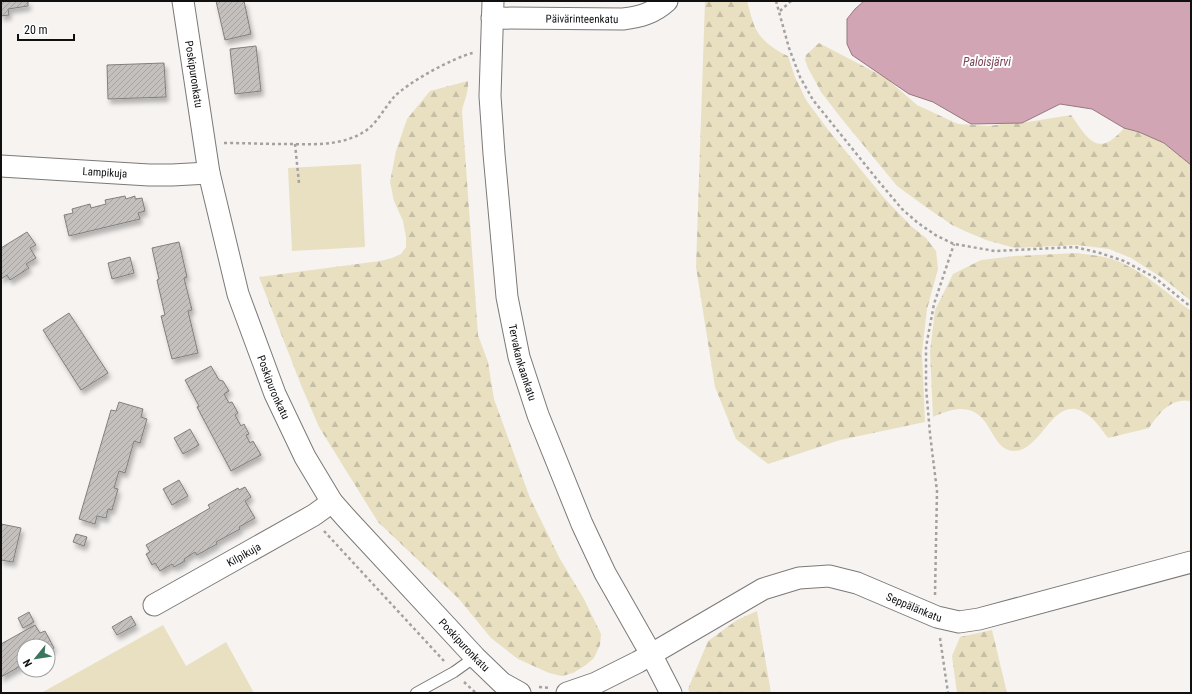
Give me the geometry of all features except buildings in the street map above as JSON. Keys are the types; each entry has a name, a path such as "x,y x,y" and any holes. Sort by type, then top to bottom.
{"street":[{"name":"Poskipuronkatu","path":"183,1 209,173 238,294 275,394 302,450 332,502 475,657 502,683 526,689"},
{"name":"Päivärinteenkatu","path":"493,10 592,19 637,18 661,7 667,1"},
{"name":"Tervakankaankatu","path":"493,10 490,96 493,146 507,297 519,357 538,415 582,524 605,574 651,654 671,693"},
{"name":"Lampikuja","path":"1,166 149,175 209,173"},
{"name":"Kilpikuja","path":"154,605 314,515 332,502"},
{"name":"Seppälänkatu","path":"651,654 763,589 799,578 829,576 857,583 937,617 959,622 979,619 1191,562"},
{"path":"559,690 596,683 651,654"}],"lane":[{"path":"416,693 454,672 475,657"}],"path":[{"path":"776,1 789,48 800,77 813,100 902,209 937,236 954,244 995,251 1075,247 1100,253 1124,261 1154,277 1191,307"},
{"path":"780,11 791,1"},
{"path":"218,143 333,143 349,139 364,133 394,97 408,85 462,55 475,53"},
{"path":"295,144 299,183"},
{"path":"948,693 935,606 937,491 926,387 926,347 934,304 954,244"},
{"path":"314,515 326,533 454,672 476,693"},
{"path":"526,689 539,688 559,690"}],"green space":[{"path":"705,1 747,1 752,20 757,31 771,46 788,56 795,77 806,100 829,131 885,199 911,226 926,238 936,251 938,269 927,309 922,352 925,422 840,440 768,464 736,439 715,387 696,267"},
{"path":"819,43 886,78 917,105 958,124 989,126 1015,122 1022,123 1071,115 1088,138 1100,144 1115,137 1124,128 1139,132 1164,143 1191,165 1191,301 1164,279 1131,258 1109,249 1077,245 1015,248 986,240 967,232 952,225 926,207 897,186 821,92 805,60 806,55"},
{"path":"468,81 462,111 478,335 488,362 494,399 530,498 560,559 584,599 601,634 600,645 594,658 573,673 562,676 549,673 518,659 491,638 459,599 378,522 319,427 259,277 380,261 401,254 406,247 406,237 403,221 394,201 390,182 396,151 407,119 430,91"},
{"path":"361,164 365,247 292,251 288,168"},
{"path":"1077,253 1108,258 1131,267 1191,311 1191,401 1177,401 1166,407 1149,428 1108,438 1088,415 1076,409 1066,410 1057,415 1033,442 1024,448 1014,451 1004,448 997,441 986,422 978,414 968,410 953,410 933,417 930,352 935,310 953,274 981,260 1015,256"},
{"path":"757,611 771,693 690,693 688,689 708,641 737,620"},
{"path":"163,625 186,666 226,642 254,693 41,693"},
{"path":"992,630 1007,693 957,693 952,656 960,637"}],"water":[{"name":"Paloisjärvi","path":"864,1 1191,1 1191,165 1164,143 1139,132 1124,128 1092,109 1060,104 1022,123 971,124 933,102 909,94 852,55 847,44 847,19"}]}
